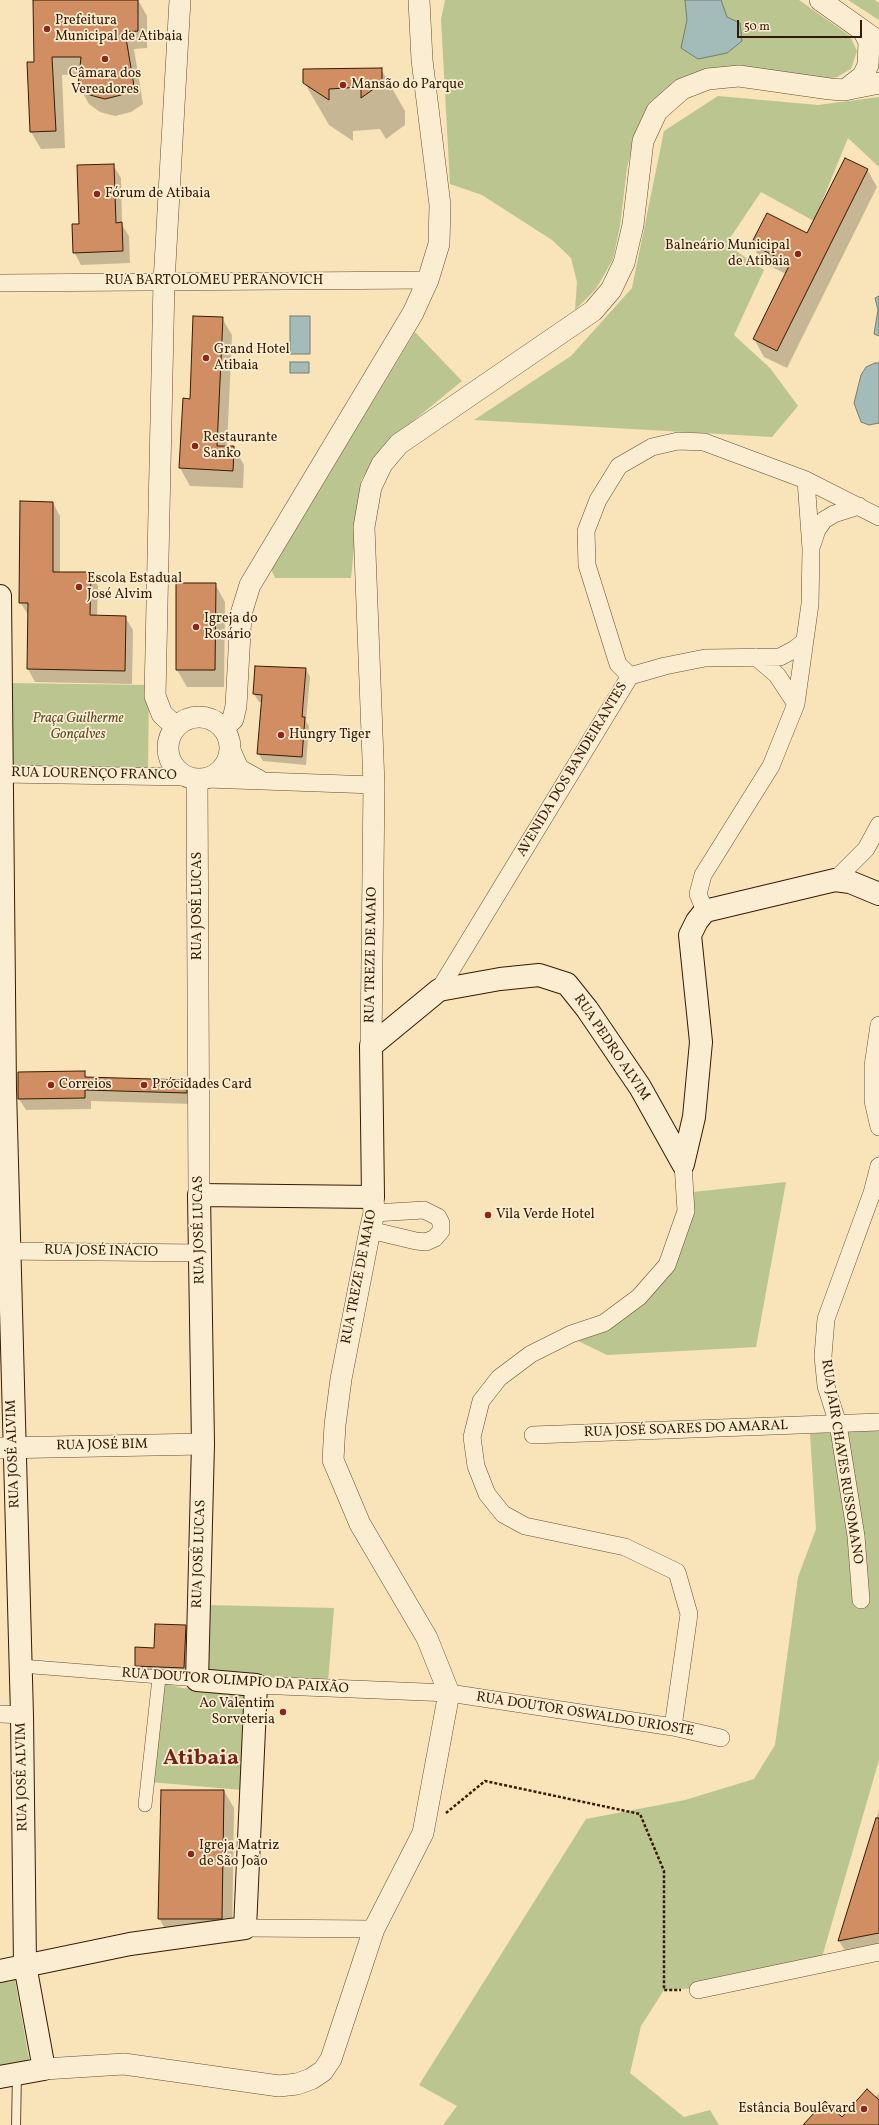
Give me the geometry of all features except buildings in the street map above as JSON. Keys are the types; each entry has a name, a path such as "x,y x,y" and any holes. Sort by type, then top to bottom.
{"main road":[{"name":"RUA JOSÉ ALVIM","path":"0,596 2,1089 7,1448 21,1666 25,1966 44,2069"},
{"path":"683,1164 694,1117 701,1042 690,935 705,911 835,880 850,882 879,894"},
{"name":"RUA PEDRO ALVIM","path":"438,990 500,979 539,975 567,984 587,1009 640,1087 683,1164"},
{"name":"AVENIDA DOS BANDEIRANTES","path":"371,1046 438,990"},
{"name":"RUA TREZE DE MAIO","path":"371,1046 372,1213"},
{"path":"199,1195 372,1213"},
{"name":"RUA JOSÉ LUCAS","path":"197,1680 203,1444 199,1195"},
{"name":"RUA DOUTOR OLIMPIO DA PAIXÃO","path":"197,1680 256,1685"},
{"path":"0,1971 130,1944 245,1928 256,1685"},
{"path":"9,2075 44,2069"}],"street":[{"path":"176,727 162,714 155,696 164,282 180,0"},
{"path":"223,728 233,719 236,706 241,614 250,585 387,359 413,313 428,280 439,244 440,205 422,60 419,0"},
{"path":"820,0 872,37 869,42 868,65 863,76 844,90"},
{"name":"RUA TREZE DE MAIO","path":"371,1046 374,785 364,527 371,487 382,464 399,444 593,311 611,290 624,263 633,224 643,141 657,111 682,89 708,79 739,76 844,90 879,83"},
{"name":"RUA BARTOLOMEU PERANOVICH","path":"0,283 428,280"},
{"name":"AVENIDA DOS BANDEIRANTES","path":"438,990 630,676 618,664 587,565 586,531 598,500 619,466 652,447 678,441 704,442 806,480 879,517"},
{"path":"705,911 698,894 703,875 771,766 796,704 810,604 810,549 806,480"},
{"path":"810,549 817,530 824,520 834,514 859,506"},
{"path":"630,676 665,666 706,658 780,657 795,649 805,641"},
{"path":"756,657 777,675 796,704"},
{"path":"194,717 205,717 215,721 223,728 229,737 230,748 229,758 224,768 216,775 197,779 179,772 169,755 168,745 170,736 176,727 184,720 194,717"},
{"path":"230,748 240,768 252,776 264,780"},
{"name":"RUA LOURENÇO FRANCO","path":"1,774 264,780 374,785"},
{"name":"RUA JOSÉ LUCAS","path":"197,779 199,1195"},
{"path":"835,880 866,849 879,825"},
{"path":"879,1025 873,1066 873,1101 879,1127"},
{"path":"673,1727 689,1614 677,1572 625,1547 530,1527 503,1514 487,1494 478,1473 472,1437 481,1401 499,1378 531,1354 570,1334 604,1323 640,1297 667,1265 686,1211 683,1164"},
{"name":"RUA JAIR CHAVES RUSSOMANO","path":"861,1600 856,1536 838,1424 826,1386 824,1356 826,1319 872,1193 879,1166"},
{"name":"RUA TREZE DE MAIO","path":"372,1213 341,1379 334,1425 333,1460 360,1524 426,1638 449,1693"},
{"name":"RUA JOSÉ INÁCIO","path":"4,1251 201,1253"},
{"name":"RUA JOSÉ SOARES DO AMARAL","path":"533,1435 879,1422"},
{"name":"RUA JOSÉ BIM","path":"7,1448 203,1444"},
{"name":"RUA DOUTOR OLIMPIO DA PAIXÃO","path":"21,1666 197,1680"},
{"path":"145,1805 159,1678"},
{"name":"RUA DOUTOR OLIMPIO DA PAIXÃO","path":"256,1685 449,1693"},
{"path":"44,2069 124,2064 279,2086 297,2084 312,2079 323,2071 331,2058 374,1929 423,1833 449,1693"},
{"name":"RUA DOUTOR OSWALDO URIOSTE","path":"449,1693 673,1727 721,1738"},
{"path":"0,1714 22,1715"},
{"path":"245,1928 374,1929"},
{"path":"698,1990 879,1952"}],"lane":[{"path":"9,2075 16,2125"}],"path":[{"path":"446,1814 485,1781 640,1814 664,1871 664,1990 698,1990"}],"green space":[{"path":"445,0 799,0 850,36 857,51 851,69 837,77 815,81 723,68 635,137 627,168 620,226 613,259 596,289 575,310 577,282 571,258 552,240 482,195 450,184 441,19"},
{"path":"848,0 875,0 879,3 879,20"},
{"path":"718,96 818,105 879,97 879,167 848,138 814,221 761,192 726,244 764,270 734,335 770,368 798,406 772,437 474,420 571,356 632,288 664,131"},
{"path":"415,332 462,381 385,444 361,480 351,578 275,578 271,569"},
{"name":"Praça Guilherme Gonçalves","path":"7,683 149,685 148,771 8,769"},
{"path":"786,1182 756,1347 607,1355 574,1339 645,1303 693,1192"},
{"path":"879,1427 879,1760 820,1964 698,1988 664,1990 641,2026 630,2073 684,2117 710,2110 719,2125 443,2125 457,2106 419,2085 586,1819 685,1800 754,1779 775,1745 798,1577 816,1529 810,1434"},
{"path":"207,1605 334,1608 328,1682 272,1676 208,1676"},
{"path":"163,1683 182,1688 247,1692 242,1790 150,1782"},
{"path":"15,1980 30,2065 0,2071 0,1983"}],"water":[{"path":"685,0 721,0 727,17 740,23 742,41 727,53 698,59 681,48 687,20"},
{"path":"879,296 879,336 874,334 878,310 875,298"},
{"path":"290,316 310,316 310,354 290,354"},
{"path":"290,362 309,362 309,373 290,373"},
{"path":"879,363 879,423 869,425 861,422 854,403 861,375 866,367"}],"place":[{"name":"Prefeitura Municipal de Atibaia","path":"47,29"},
{"name":"Câmara dos Vereadores","path":"105,59"},
{"name":"Mansão do Parque","path":"343,85"},
{"name":"Fórum de Atibaia","path":"97,194"},
{"name":"Balneário Municipal de Atibaia","path":"798,254"},
{"name":"Grand Hotel Atibaia","path":"206,358"},
{"name":"Restaurante Sanko","path":"195,446"},
{"name":"Escola Estadual José Alvim","path":"79,587"},
{"name":"Igreja do Rosário","path":"196,627"},
{"name":"Hungry Tiger","path":"281,735"},
{"name":"Correios","path":"51,1085"},
{"name":"Prócidades Card","path":"144,1085"},
{"name":"Vila Verde Hotel","path":"488,1215"},
{"name":"Ao Valentim Sorveteria","path":"283,1712"},
{"name":"Igreja Matriz de São João","path":"191,1854"},
{"name":"Estância Boulevard","path":"864,2109"}],"district":[{"name":"Atibaia","path":"201,1760"}]}
